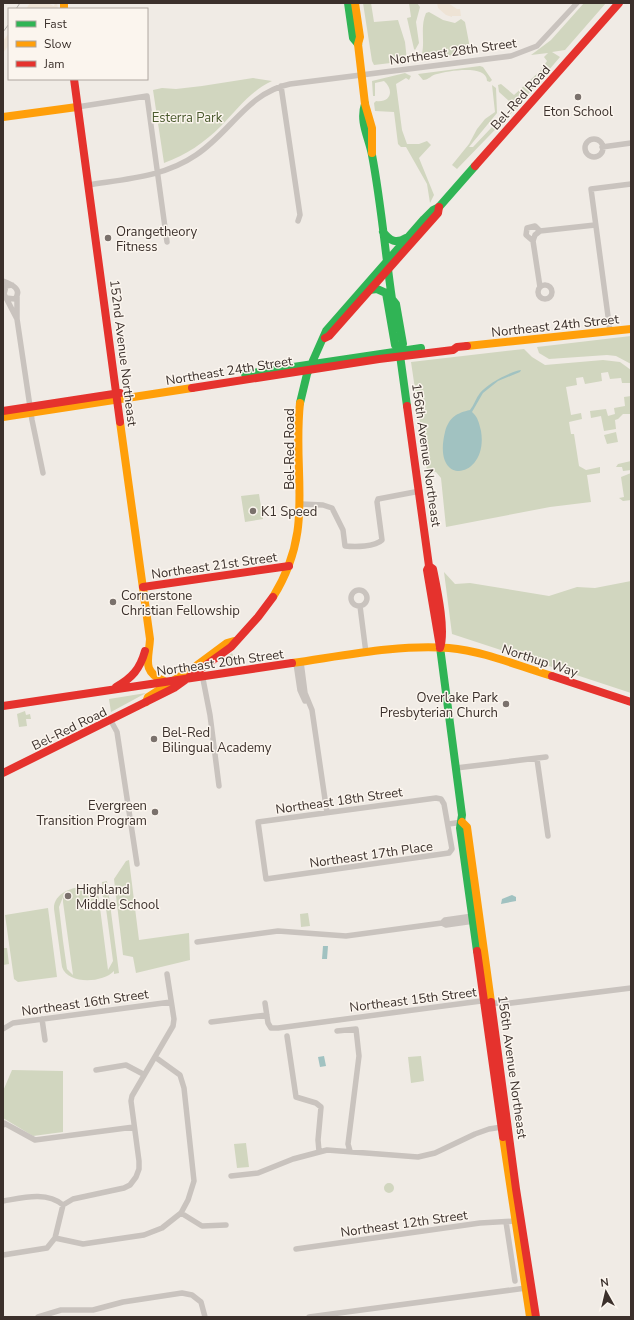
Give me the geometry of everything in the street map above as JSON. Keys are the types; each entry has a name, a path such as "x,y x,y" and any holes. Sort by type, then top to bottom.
{"main road":[{"name":"156th Avenue Northeast","path":"348,3 353,38 358,44"},
{"name":"156th Avenue Northeast","path":"355,3 360,37 358,44 365,104 362,109 367,143 372,153 387,265 395,344 400,351 429,566 434,569 436,583 443,638 440,648 462,822 460,828 480,965 488,1002 536,1317"},
{"name":"Bel-Red Road","path":"325,338 329,336 369,290 408,237 432,210 439,207 619,3"},
{"name":"152nd Avenue Northeast","path":"74,80 148,631"},
{"path":"3,117 78,107"},
{"name":"Bel-Red Road","path":"145,702 149,703 231,648 234,641 253,623 270,602 289,566 299,525 301,504 300,410 310,367 325,338 326,331 438,213 439,207"},
{"path":"382,231 388,239 394,242 400,242 408,237"},
{"path":"369,290 377,289 383,291 391,302"},
{"name":"Northeast 24th Street","path":"117,396 164,392 400,351 452,345 457,347 631,329"},
{"name":"Northeast 24th Street","path":"3,417 31,410 184,383 310,367"},
{"path":"201,386 217,378"},
{"path":"164,392 184,383"},
{"name":"Northeast 24th Street","path":"3,411 31,410"},
{"name":"Northeast 21st Street","path":"143,587 289,566"},
{"path":"148,631 151,639 148,671 155,678 165,681"},
{"path":"111,690 131,678 137,672 144,657 148,631"},
{"name":"Bel-Red Road","path":"3,773 111,721 145,702 147,698 227,643 234,641"},
{"name":"Northeast 20th Street","path":"3,706 225,672 265,668 396,649 440,648"},
{"name":"Northup Way","path":"440,648 483,654 631,702"},
{"path":"219,657 217,666 225,672"},
{"path":"188,678 203,679 255,673 265,668"},
{"name":"156th Avenue Northeast","path":"462,822 467,827 502,1127 510,1221 526,1288 530,1317"}],"street":[{"name":"Northeast 28th Street","path":"88,185 148,176 184,163 217,139 253,100 273,88 511,56 526,52 537,46 577,3"},
{"path":"281,86 300,215 298,221"},
{"path":"78,107 147,96 167,242"},
{"path":"602,147 631,143"},
{"path":"610,331 591,189 631,184"},
{"path":"540,287 536,236 535,226 527,228 526,235 536,236 595,225"},
{"path":"3,281 12,285 18,290 17,319 31,410 43,473"},
{"path":"12,285 6,286 3,291 17,319"},
{"path":"6,298 13,300 17,297"},
{"path":"301,504 323,505 332,508 343,530 345,546 354,547 378,543 382,540 377,502 378,499 420,491"},
{"path":"360,606 366,653"},
{"path":"299,663 302,696 311,707 327,813"},
{"path":"203,679 210,715 219,786"},
{"path":"111,721 117,732 138,864"},
{"path":"456,768 546,758"},
{"path":"537,759 548,836"},
{"name":"Northeast 18th Street","path":"266,879 258,822 439,798 444,804 449,824"},
{"path":"449,824 462,822"},
{"name":"Northeast 17th Place","path":"266,879 447,854 452,849 449,824"},
{"path":"197,942 278,931 346,936 442,923 445,920 473,918"},
{"path":"62,1205 74,1199 124,1188 130,1185 136,1177 139,1169 139,1161 131,1101 133,1092 155,1057 172,1026 174,1019 167,974"},
{"name":"Northeast 15th Street","path":"265,1003 271,1028 278,1028 488,1002 503,1004 631,988"},
{"name":"Northeast 16th Street","path":"3,1028 13,1023 171,1002"},
{"path":"211,1022 267,1015"},
{"path":"42,1019 45,1040"},
{"path":"337,1031 356,1029 359,1056 348,1144 350,1151"},
{"path":"287,1036 294,1093 298,1099 316,1103 321,1107 318,1140 319,1151"},
{"path":"55,1238 83,1244 144,1235 162,1228 181,1213 188,1200 194,1181 184,1088 180,1075 155,1057"},
{"path":"96,1070 126,1065 143,1074"},
{"path":"3,1124 35,1140 134,1127"},
{"path":"231,1176 258,1172 319,1151 326,1150 418,1158 435,1153 475,1134 489,1129 502,1127"},
{"path":"3,1201 41,1197 50,1198 62,1205"},
{"path":"3,1255 47,1248 55,1238 62,1205"},
{"path":"181,1213 202,1226 226,1225"},
{"path":"510,1221 515,1280"},
{"name":"Northeast 12th Street","path":"296,1249 480,1223 510,1221"},
{"path":"309,1317 526,1288"},
{"path":"38,1317 60,1310 93,1310 123,1302 182,1293 196,1297 201,1302 205,1317"}],"green space":[{"path":"363,3 371,3 374,22 398,20 405,42 407,61 374,65 372,61"},
{"path":"409,3 417,3 420,7 416,22 419,43 415,50 407,18 411,17"},
{"path":"584,3 606,3 565,50 552,52 560,57 519,105 457,169 452,165 469,144 477,129 485,119 495,112 492,85 496,88 497,113 469,147 473,147 510,108 509,101 499,92 498,85 501,84 514,95 540,71 547,61 544,57 548,53 531,55 551,40"},
{"path":"429,12 443,20 455,23 461,19 465,22 471,53 418,59 418,56 422,54 424,18 426,13"},
{"path":"480,66 483,67 492,80 490,82 487,81 481,72 466,70 442,73 423,80 418,74"},
{"path":"405,73 411,76 409,80 406,78 396,84 402,130 407,144 419,144 427,141 431,145 419,158 434,195 430,203 427,184 406,147 401,147 398,144 394,112 375,111 374,103 376,101 385,100 388,98 390,92 384,81 375,83 375,96 373,96 372,81"},
{"name":"Esterra Park","path":"253,78 272,81 257,90 244,101 208,138 180,156 164,163 153,90 162,88 176,89 202,86"},
{"path":"631,336 631,364 616,356 607,355 549,359 539,353 537,347"},
{"path":"524,349 532,357 545,365 603,360 620,362 631,370 631,383 622,383 621,378 610,379 608,372 601,373 602,381 585,384 583,377 576,378 577,385 566,387 571,415 581,413 582,419 569,422 571,434 574,434 579,466 586,470 600,467 600,473 587,475 591,502 550,507 446,527 441,478 436,472 427,470 411,362"},
{"path":"631,396 631,414 623,414 615,420 616,429 604,431 601,416 591,418 590,411 606,409 608,416 615,414 614,408 625,406 624,397"},
{"path":"616,432 618,442 607,444 604,435"},
{"path":"631,461 631,470 623,471 622,467 616,467 618,464"},
{"path":"631,473 631,500 623,501 619,498 624,497 621,477"},
{"name":"K1 Speed","path":"259,494 263,519 245,522 241,496"},
{"path":"444,572 455,584 470,583 549,596 577,587 595,588 631,581 631,693 452,634"},
{"path":"232,653 237,664 225,666 222,660"},
{"path":"146,693 111,712 109,699"},
{"path":"25,711 26,715 30,714 31,719 26,719 27,726 19,727 17,714"},
{"path":"129,860 139,940 189,933 190,960 136,973 133,957 123,955 114,879 126,861"},
{"path":"107,881 119,973 114,974 114,971 109,975 94,980 71,977 62,967 54,909 55,902 59,896 65,892 81,887 103,890 102,882","holes":["98,892 102,895 105,901 113,961 108,970","63,897 63,902 73,975 67,969 63,941 59,907"]},
{"path":"48,908 57,977 18,982 14,979 5,915"},
{"path":"308,913 310,926 301,927 300,914"},
{"path":"3,948 7,948 9,964 3,965"},
{"path":"421,1056 424,1081 411,1083 408,1057"},
{"path":"12,1070 63,1071 63,1132 33,1136 3,1118 3,1091"},
{"path":"246,1143 249,1167 237,1168 234,1144"},
{"path":"387,1183 391,1183 393,1184 393,1192 387,1193 384,1190 384,1186"}],"shaded area":[{"path":"30,3 47,3 54,6 55,3 57,3 58,8 27,8"},
{"path":"437,3 448,3 457,9 460,9 461,16 452,17 446,15 438,8"},
{"path":"8,34 8,46 3,53 3,41"}],"water":[{"path":"521,370 520,372 498,381 483,393 472,412 477,418 481,431 481,447 477,459 469,467 461,471 452,469 446,463 443,450 445,432 451,419 457,414 470,410 480,393 493,382"},
{"path":"512,895 516,897 516,901 501,904 502,899"},
{"path":"323,946 328,946 327,959 322,959"},
{"path":"324,1056 326,1066 320,1067 318,1057"}],"tram line":[{"path":"17,8 20,3"},
{"path":"3,32 8,25"}],"traffic: fast":[{"path":"348,3 353,38 358,44"},
{"path":"365,104 363,111 364,124 371,149 375,173 392,299 396,304 403,344 399,348 407,406"},
{"path":"300,403 307,374 326,331 424,219 433,210 439,207 475,166"},
{"path":"383,232 393,241 399,241 406,238"},
{"path":"369,290 377,289 386,293 395,345 399,348"},
{"path":"245,374 421,348"},
{"path":"440,647 462,815 460,828 477,951"}],"traffic: slow":[{"path":"64,3 64,8"},
{"path":"355,3 360,37 358,44 365,104 372,128 372,153"},
{"path":"3,117 77,107"},
{"path":"467,346 631,329"},
{"path":"3,417 192,388"},
{"path":"273,597 286,572 294,548 298,525 300,502 298,454 300,403"},
{"path":"120,422 150,639 148,664 152,673 164,681"},
{"path":"146,702 148,697 196,666 227,643 234,641"},
{"path":"292,663 391,649 430,647 475,652 552,676"},
{"path":"462,822 467,827 491,1002"},
{"path":"503,1137 530,1317"}],"traffic: jam":[{"path":"475,166 619,3"},
{"path":"74,80 120,422"},
{"path":"325,338 329,336 438,213 439,207"},
{"path":"192,388 379,359 453,350 457,347 467,346"},
{"path":"3,411 120,393"},
{"path":"407,406 429,566 427,570 440,647"},
{"path":"143,587 289,566"},
{"path":"429,566 433,569 440,609 442,631 440,648"},
{"path":"3,773 174,688 231,647 258,617 273,597"},
{"path":"116,687 127,680 135,672 141,663 145,651"},
{"path":"3,706 292,663"},
{"path":"552,676 631,702"},
{"path":"477,951 503,1137"},
{"path":"491,1002 516,1189 536,1317"}],"place":[{"name":"Eton School","path":"578,97"},
{"name":"Orangetheory Fitness","path":"108,238"},
{"name":"K1 Speed","path":"253,511"},
{"name":"Cornerstone Christian Fellowship","path":"113,602"},
{"name":"Overlake Park Presbyterian Church","path":"506,704"},
{"name":"Bel-Red Bilingual Academy","path":"154,739"},
{"name":"Evergreen Transition Program","path":"155,812"},
{"name":"Highland Middle School","path":"68,896"}]}
